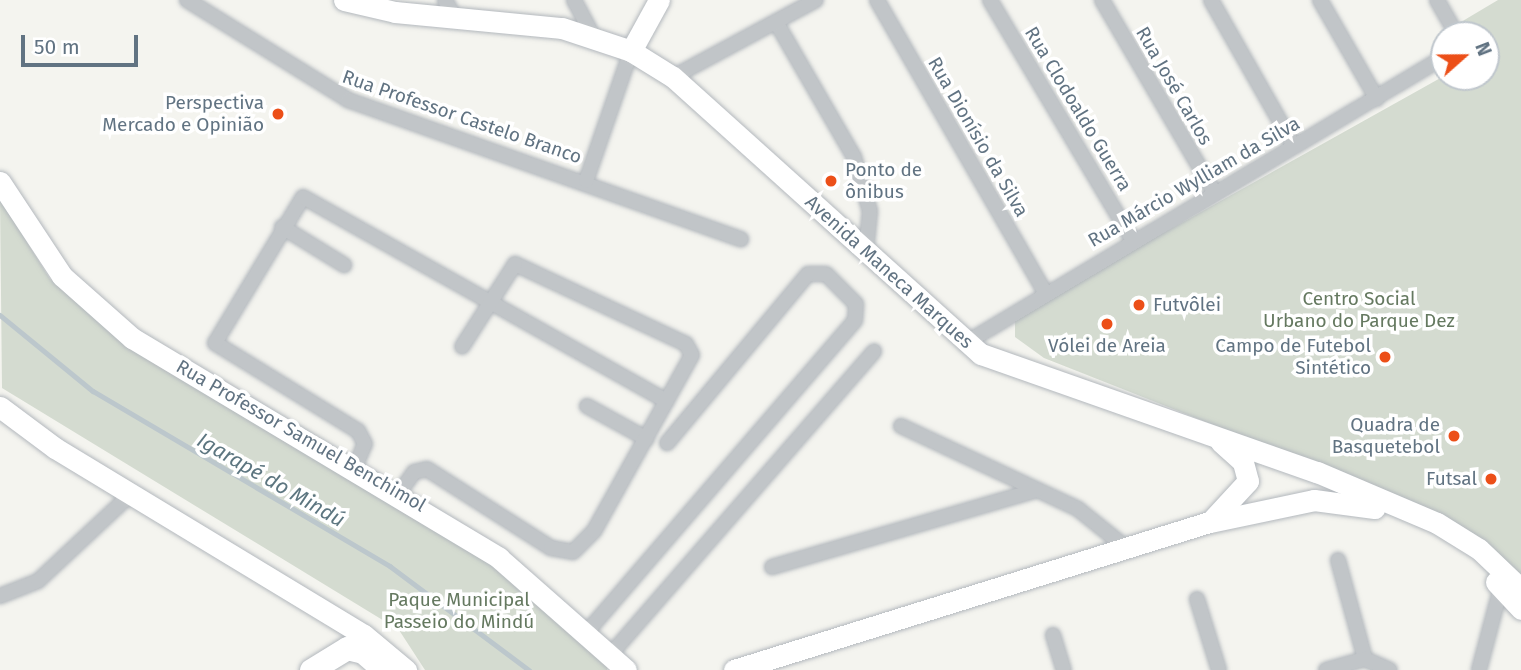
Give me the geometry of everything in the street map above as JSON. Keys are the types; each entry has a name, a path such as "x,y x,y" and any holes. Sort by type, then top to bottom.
{"main road":[{"name":"Avenida Maneca Marques","path":"344,0 449,8 593,35 631,51 673,77 866,251 964,344 997,362 1215,436 1437,523 1509,583 1521,609"},
{"path":"631,51 659,0"},
{"name":"Rua Professor Samuel Benchimol","path":"0,182 42,251 103,314 399,493 499,558 587,632 626,670"},
{"path":"0,407 55,449 352,627 405,670"},
{"path":"1210,522 1248,481 1243,462 1215,436"},
{"name":"Avenida Maneca Marques","path":"734,670 1124,546 1286,503 1353,502 1431,532 1509,583"},
{"path":"311,670 347,648 363,652 384,670"}],"street":[{"name":"Rua Professor Castelo Branco","path":"187,0 348,100 586,181 741,239"},
{"path":"574,0 593,35"},
{"path":"673,77 816,0"},
{"name":"Rua Dionísio da Silva","path":"877,0 1045,292"},
{"name":"Rua Clodoaldo Guerra","path":"990,0 1132,239"},
{"name":"Rua José Carlos","path":"1102,0 1214,192"},
{"path":"1211,0 1294,145"},
{"path":"1320,0 1377,99"},
{"path":"1437,0 1449,21"},
{"path":"776,22 854,157 870,211 866,251"},
{"path":"586,181 631,51"},
{"name":"Rua Márcio Wylliam da Silva","path":"964,344 1132,239 1430,66"},
{"path":"355,467 366,444 358,431 215,343 297,201 310,196 667,401"},
{"path":"282,227 344,265"},
{"path":"399,493 414,472 427,470 551,548 573,552 594,531 692,355 686,344 515,264 463,347"},
{"path":"587,632 855,320 856,304 827,274 808,274 667,443"},
{"path":"611,654 874,351"},
{"path":"587,406 647,439"},
{"path":"901,426 1078,509 1124,546"},
{"path":"772,567 1037,490"},
{"path":"0,596 38,581 132,493"},
{"path":"1338,560 1364,659"},
{"path":"1479,670 1509,583"},
{"path":"1196,599 1219,670"},
{"path":"1053,635 1064,670"},
{"path":"1326,670 1364,659 1390,670"}],"green space":[{"name":"Centro Social Urbano do Parque Dez","path":"1498,0 1521,0 1521,576 1282,452 1044,358 1015,337 1015,316 1430,84 1430,91 1500,91 1500,21 1463,21"},
{"name":"Paque Municipal Passeio do Mindú","path":"0,199 50,279 72,298 507,573 608,662 607,670 425,670 399,630 2,388"}],"waterway":[{"name":"Igarapé do Mindú","path":"0,315 93,391 390,566 529,670"}],"place":[{"name":"Perspectiva Mercado e Opinião","path":"278,114"},
{"name":"Ponto de ônibus","path":"831,181"},
{"name":"Futvôlei","path":"1139,305"},
{"name":"Vólei de Areia","path":"1107,324"},
{"name":"Campo de Futebol Sintético","path":"1385,357"},
{"name":"Quadra de Basquetebol","path":"1454,436"},
{"name":"Futsal","path":"1491,479"}]}
